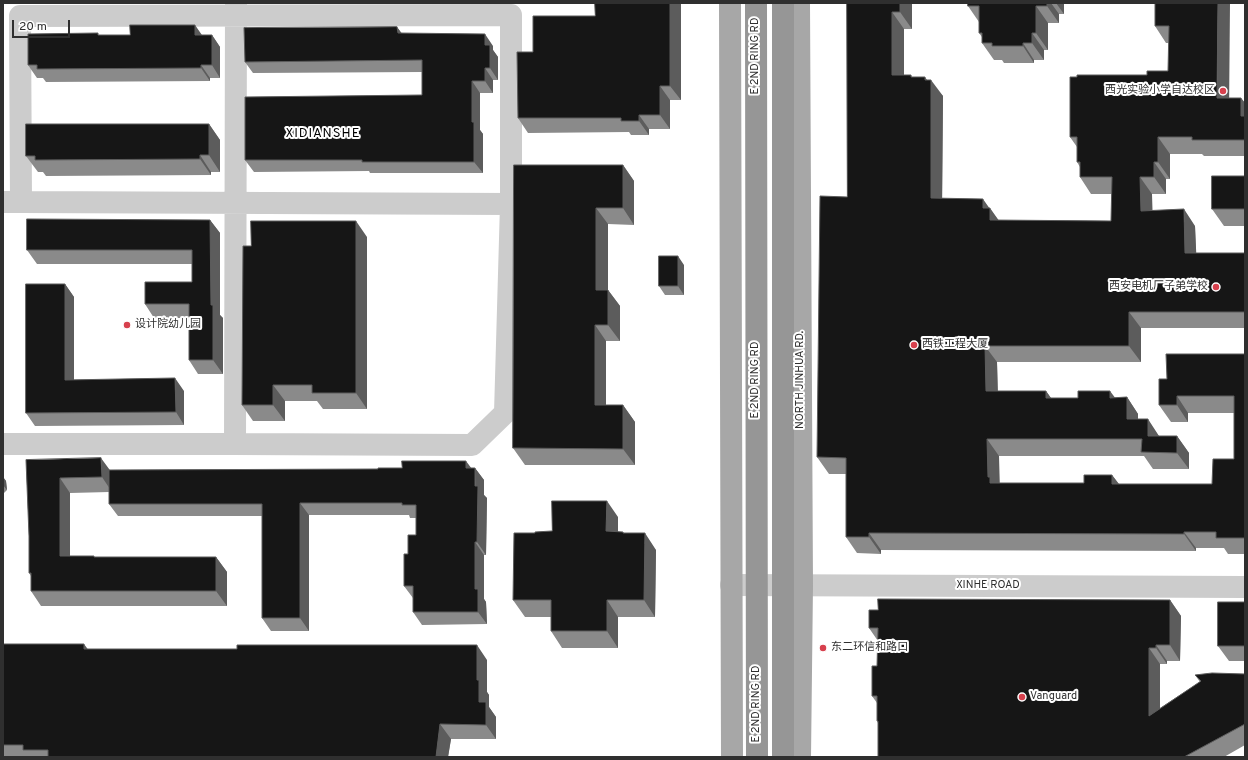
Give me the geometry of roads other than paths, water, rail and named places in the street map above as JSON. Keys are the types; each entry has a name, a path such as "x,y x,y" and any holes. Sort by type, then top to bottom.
{"highway":[{"name":"E 2ND RING RD","path":"756,3 757,757"},
{"path":"783,3 783,757"}],"main road":[{"path":"730,3 732,757"},
{"name":"NORTH JINHUA RD.","path":"799,3 802,585 800,757"}],"street":[{"path":"235,444 236,9"},
{"path":"3,444 472,445 505,413 511,204 511,15 236,9 20,16 12,202 511,204"},
{"name":"XINHE ROAD","path":"731,585 1245,587"}],"place":[{"name":"西光实验小学自达校区","path":"1223,91"},
{"name":"西安电机厂子弟学校","path":"1216,287"},
{"name":"设计院幼儿园","path":"127,325"},
{"name":"西铁工程大厦","path":"914,345"},
{"name":"东二环信和路口","path":"823,648"},
{"name":"Vanguard","path":"1022,697"}],"district":[{"name":"XIDIANSHE","path":"323,134"}]}
